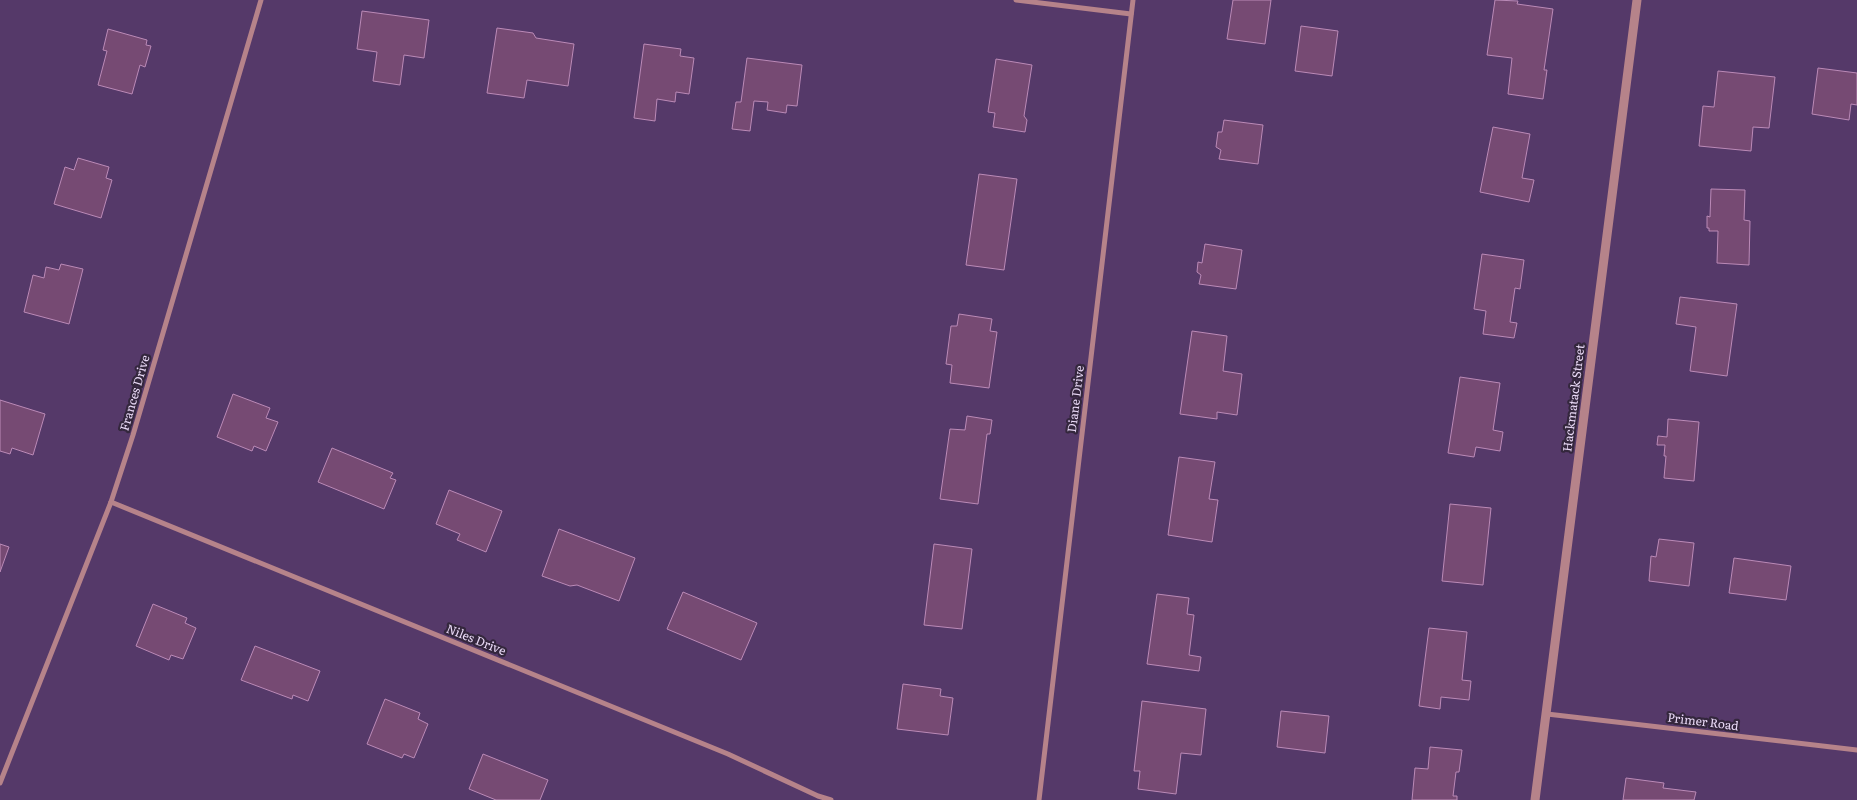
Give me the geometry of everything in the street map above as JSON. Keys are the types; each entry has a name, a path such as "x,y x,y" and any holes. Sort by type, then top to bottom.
{"street":[{"name":"Frances Drive","path":"0,783 112,502 261,0"},
{"path":"1016,0 1131,14"},
{"name":"Diane Drive","path":"1039,800 1133,0"},
{"name":"Hackmatack Street","path":"1535,800 1637,0"},
{"name":"Niles Drive","path":"112,502 728,754 830,800"},
{"name":"Primer Road","path":"1546,714 1857,750"}],"building":[{"path":"1233,0 1271,0 1265,44 1227,39"},
{"path":"1495,0 1518,1 1517,4 1553,9 1544,70 1547,70 1543,99 1508,94 1512,58 1487,55"},
{"path":"362,11 429,20 424,58 404,55 400,85 373,81 377,52 357,49"},
{"path":"1301,26 1338,31 1332,76 1295,71"},
{"path":"497,28 533,33 536,38 574,44 568,86 527,80 524,98 487,93"},
{"path":"108,29 147,40 146,45 151,46 145,67 140,65 132,94 98,85 107,51 103,50"},
{"path":"644,44 681,49 680,56 694,58 689,94 676,92 675,102 657,99 655,121 634,118"},
{"path":"747,58 802,65 797,106 787,105 786,113 767,110 768,102 754,101 750,131 732,129 736,102 741,102"},
{"path":"996,59 1032,65 1024,116 1027,120 1025,132 993,127 995,113 988,112"},
{"path":"1818,68 1857,73 1857,105 1851,104 1849,120 1812,114"},
{"path":"1718,71 1775,77 1769,128 1753,127 1751,151 1699,146 1703,106 1714,107"},
{"path":"1224,120 1263,125 1258,164 1219,159 1221,150 1216,147 1218,132 1222,132"},
{"path":"1493,127 1530,134 1522,178 1534,180 1529,202 1480,192"},
{"path":"78,158 109,167 106,178 112,180 101,218 54,204 65,167 74,170"},
{"path":"979,174 1017,179 1004,270 966,265"},
{"path":"1711,189 1745,190 1744,220 1750,221 1749,265 1717,263 1718,231 1709,231 1709,228 1707,228 1707,216 1710,217"},
{"path":"1205,244 1242,250 1236,289 1199,284 1201,275 1197,272 1198,262 1202,263"},
{"path":"1482,254 1524,260 1520,289 1515,288 1510,322 1517,323 1514,338 1483,334 1486,311 1474,309"},
{"path":"61,264 83,269 69,324 24,312 33,275 44,278 46,267 59,270"},
{"path":"1680,297 1737,304 1727,376 1690,371 1696,327 1676,324"},
{"path":"959,314 992,319 990,331 997,332 989,388 950,383 952,365 946,364 951,326 957,326"},
{"path":"1192,331 1227,336 1223,371 1242,374 1237,415 1217,412 1217,419 1180,414"},
{"path":"1460,377 1500,383 1493,430 1503,432 1500,451 1476,447 1474,457 1448,453"},
{"path":"233,394 270,408 266,418 278,422 266,451 254,446 252,451 217,437"},
{"path":"0,400 45,414 33,455 12,448 10,454 0,451"},
{"path":"967,416 992,420 990,434 987,434 978,504 940,499 950,429 965,430"},
{"path":"1668,419 1699,422 1694,481 1664,478 1665,445 1657,445 1658,436 1667,437"},
{"path":"332,448 393,473 390,478 396,480 384,509 318,482"},
{"path":"1179,457 1215,462 1209,499 1218,500 1212,542 1168,535"},
{"path":"449,490 502,511 486,552 457,540 460,534 436,524"},
{"path":"1450,504 1491,508 1483,585 1442,581"},
{"path":"559,529 635,558 619,601 577,585 570,586 542,576"},
{"path":"1659,539 1694,543 1689,586 1649,581 1651,556 1656,557"},
{"path":"0,544 9,547 0,572"},
{"path":"934,544 972,549 962,629 924,625"},
{"path":"1734,558 1791,566 1786,600 1729,593"},
{"path":"683,592 757,623 741,660 667,629"},
{"path":"1157,594 1189,598 1187,614 1194,615 1189,655 1201,657 1199,671 1147,664"},
{"path":"153,604 187,618 185,623 196,628 183,659 171,655 169,660 136,646"},
{"path":"1429,628 1467,632 1462,680 1471,681 1469,700 1441,697 1440,709 1419,706"},
{"path":"255,646 320,671 308,701 293,695 292,699 241,680"},
{"path":"903,684 941,689 940,696 953,698 948,735 897,729"},
{"path":"385,699 420,713 418,719 428,724 414,758 404,754 402,758 367,744"},
{"path":"1142,701 1206,709 1201,755 1181,753 1176,794 1138,789 1140,771 1134,771"},
{"path":"1281,711 1329,716 1325,753 1277,747"},
{"path":"1430,747 1462,750 1459,772 1456,772 1453,796 1457,796 1457,800 1412,800 1415,768 1428,769"},
{"path":"483,754 548,780 540,800 496,800 469,789"},
{"path":"1626,778 1664,783 1663,788 1696,792 1694,800 1623,800"}]}
